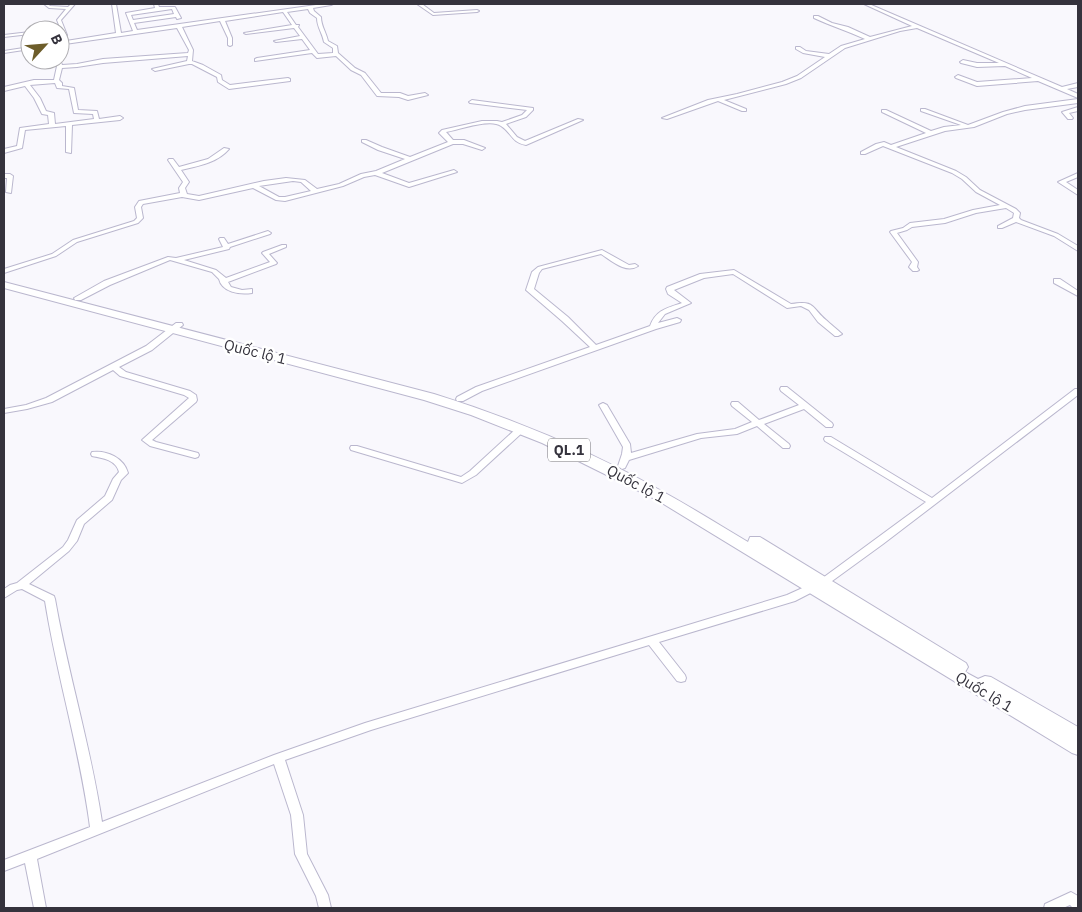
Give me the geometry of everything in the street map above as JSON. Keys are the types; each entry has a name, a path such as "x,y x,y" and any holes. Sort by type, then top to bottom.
{"highway":[{"name":"Quốc lộ 1","path":"4,278 78,298 175,328 420,394 521,429 633,480 818,584 1078,735"},
{"name":"Quốc lộ 1","path":"4,285 460,399 538,427 624,462 818,584 938,665 1078,748"}],"street":[{"path":"46,4 49,7 72,6"},
{"path":"114,4 119,35"},
{"path":"70,42 331,4"},
{"path":"419,4 433,14 476,11"},
{"path":"868,4 1061,89 1078,102"},
{"path":"59,20 72,6"},
{"path":"136,33 128,14 157,6 173,8 191,50 189,62"},
{"path":"310,7 312,12 319,17 319,25 324,32 325,41 335,47 337,54 352,70 365,76 380,96 400,95 408,98 425,95"},
{"path":"284,11 318,57 337,54"},
{"path":"131,22 177,15"},
{"path":"816,17 870,39"},
{"path":"222,20 230,38 230,45"},
{"path":"246,33 296,26"},
{"path":"665,118 676,112 790,81 842,46 899,30 922,28"},
{"path":"4,36 20,34"},
{"path":"276,41 302,37"},
{"path":"798,48 805,52 829,56"},
{"path":"4,52 20,50"},
{"path":"144,51 146,59 156,71 189,62 202,64 219,76 220,81 229,87 288,80"},
{"path":"257,60 312,51"},
{"path":"70,65 106,60 146,59 190,54"},
{"path":"963,62 977,65 1008,65"},
{"path":"58,70 56,81 59,83 59,87 71,88 75,111 94,111 97,121"},
{"path":"958,77 977,84 1039,79"},
{"path":"4,89 56,81"},
{"path":"27,84 37,98 44,113 52,114 52,125"},
{"path":"1061,89 1078,85"},
{"path":"720,101 744,110"},
{"path":"452,142 442,132 487,122 502,124 524,116 531,109 472,102"},
{"path":"1070,118 1065,112 1078,102"},
{"path":"892,146 930,133 972,126 1005,113 1025,108 1043,104 1078,102"},
{"path":"923,110 966,126"},
{"path":"884,111 930,133"},
{"path":"4,150 20,147 22,130 120,118"},
{"path":"502,124 520,142 526,143 580,120"},
{"path":"69,124 69,152"},
{"path":"364,141 373,147 389,150 409,159"},
{"path":"254,186 279,200 341,185 363,175 375,174 452,142 464,142 482,148"},
{"path":"863,153 880,144 892,146 958,174 978,191 1016,211 1017,219"},
{"path":"178,169 209,160 222,154 226,148"},
{"path":"171,160 186,182 182,188 184,196"},
{"path":"375,174 409,185 454,172"},
{"path":"1078,175 1061,182 1078,193"},
{"path":"4,176 10,176 9,192"},
{"path":"4,271 54,255 75,242 136,222 140,219 138,208 143,202 184,196 200,197 254,186 272,180 300,180 315,191"},
{"path":"915,270 913,265 915,262 893,232 905,229 910,225 945,221 972,212 1007,206"},
{"path":"1000,226 1017,219 1056,235 1078,250"},
{"path":"179,260 268,233"},
{"path":"222,239 227,246"},
{"path":"223,282 274,263 265,253 284,246"},
{"path":"594,347 565,318 529,290 536,272 540,268 602,252 628,267 635,266"},
{"path":"78,298 107,283 170,258 214,272 228,288 242,292 249,291"},
{"path":"653,327 656,317 660,313 687,303 671,292 670,289 703,276 734,272 790,306 802,304 812,308 821,320 838,334"},
{"path":"1057,281 1078,294"},
{"path":"460,399 479,389 594,347 677,320"},
{"path":"4,411 44,402 149,348 175,328"},
{"path":"114,367 123,374 193,396 193,400 146,440 147,442 195,455"},
{"path":"784,389 829,425"},
{"path":"4,866 278,758 368,726 783,601 818,584 932,502 1078,391"},
{"path":"734,404 786,446"},
{"path":"603,405 607,416 626,443 624,462 700,436 730,432 805,406"},
{"path":"354,448 462,480 473,473 521,429"},
{"path":"828,438 932,502"},
{"path":"4,594 21,585 66,549 71,544 80,522 109,498 117,479 124,473 120,465 110,456 95,454"},
{"path":"21,585 43,594 51,601 56,636 91,787 97,830"},
{"path":"651,640 681,678"},
{"path":"278,758 297,815 301,854 322,895 325,908"},
{"path":"30,856 40,908"},
{"path":"1050,908 1072,898 1078,904"}]}
